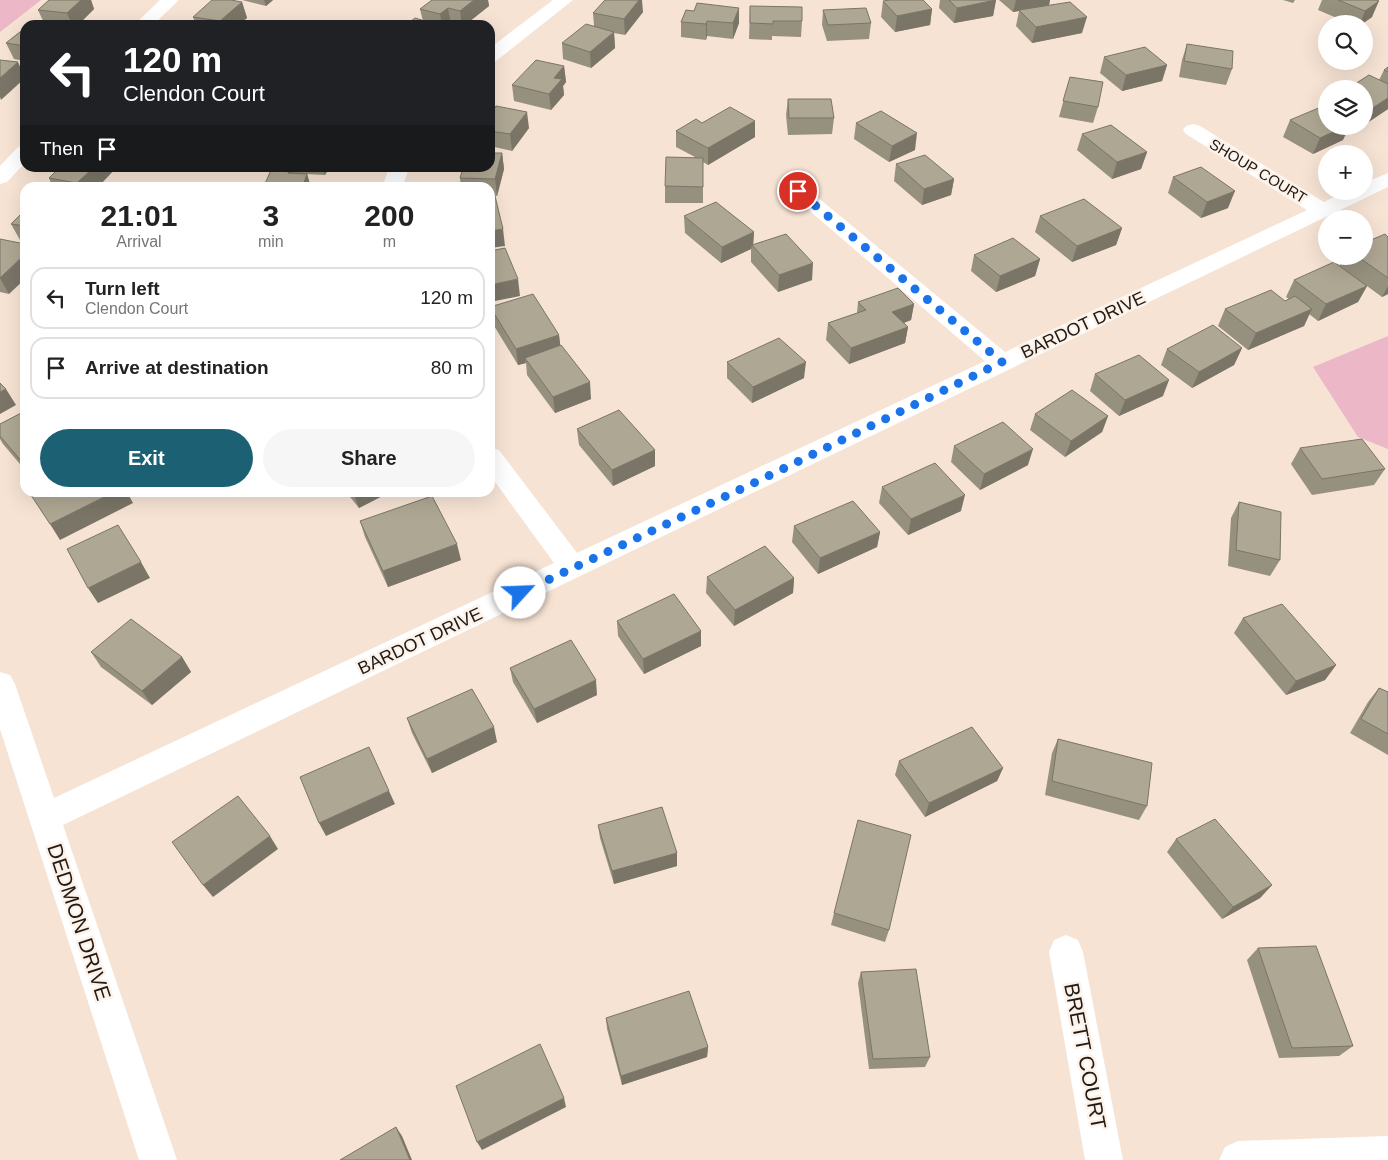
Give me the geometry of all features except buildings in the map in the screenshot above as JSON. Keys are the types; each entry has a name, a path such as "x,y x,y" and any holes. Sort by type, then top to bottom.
{"street":[{"path":"148,20 170,0"},
{"path":"495,53 564,0"},
{"name":"SHOUP COURT","path":"1193,130 1322,210"},
{"path":"0,178 20,157"},
{"name":"BARDOT DRIVE","path":"1373,186 1388,179"},
{"path":"798,191 1002,362"},
{"name":"BARDOT DRIVE","path":"1326,210 1345,200"},
{"name":"BARDOT DRIVE","path":"45,818 1002,362 1115,311 1318,214"},
{"path":"495,463 573,568"},
{"name":"DEDMON DRIVE","path":"0,684 158,1160"},
{"name":"BRETT COURT","path":"1066,952 1104,1160"},
{"path":"1238,1160 1388,1154"}],"shaded area":[{"path":"0,0 41,0 0,32"},
{"path":"1388,336 1388,449 1358,437 1313,367"}],"route":[{"path":"520,593 758,481 846,436 1002,362 798,191"}]}
